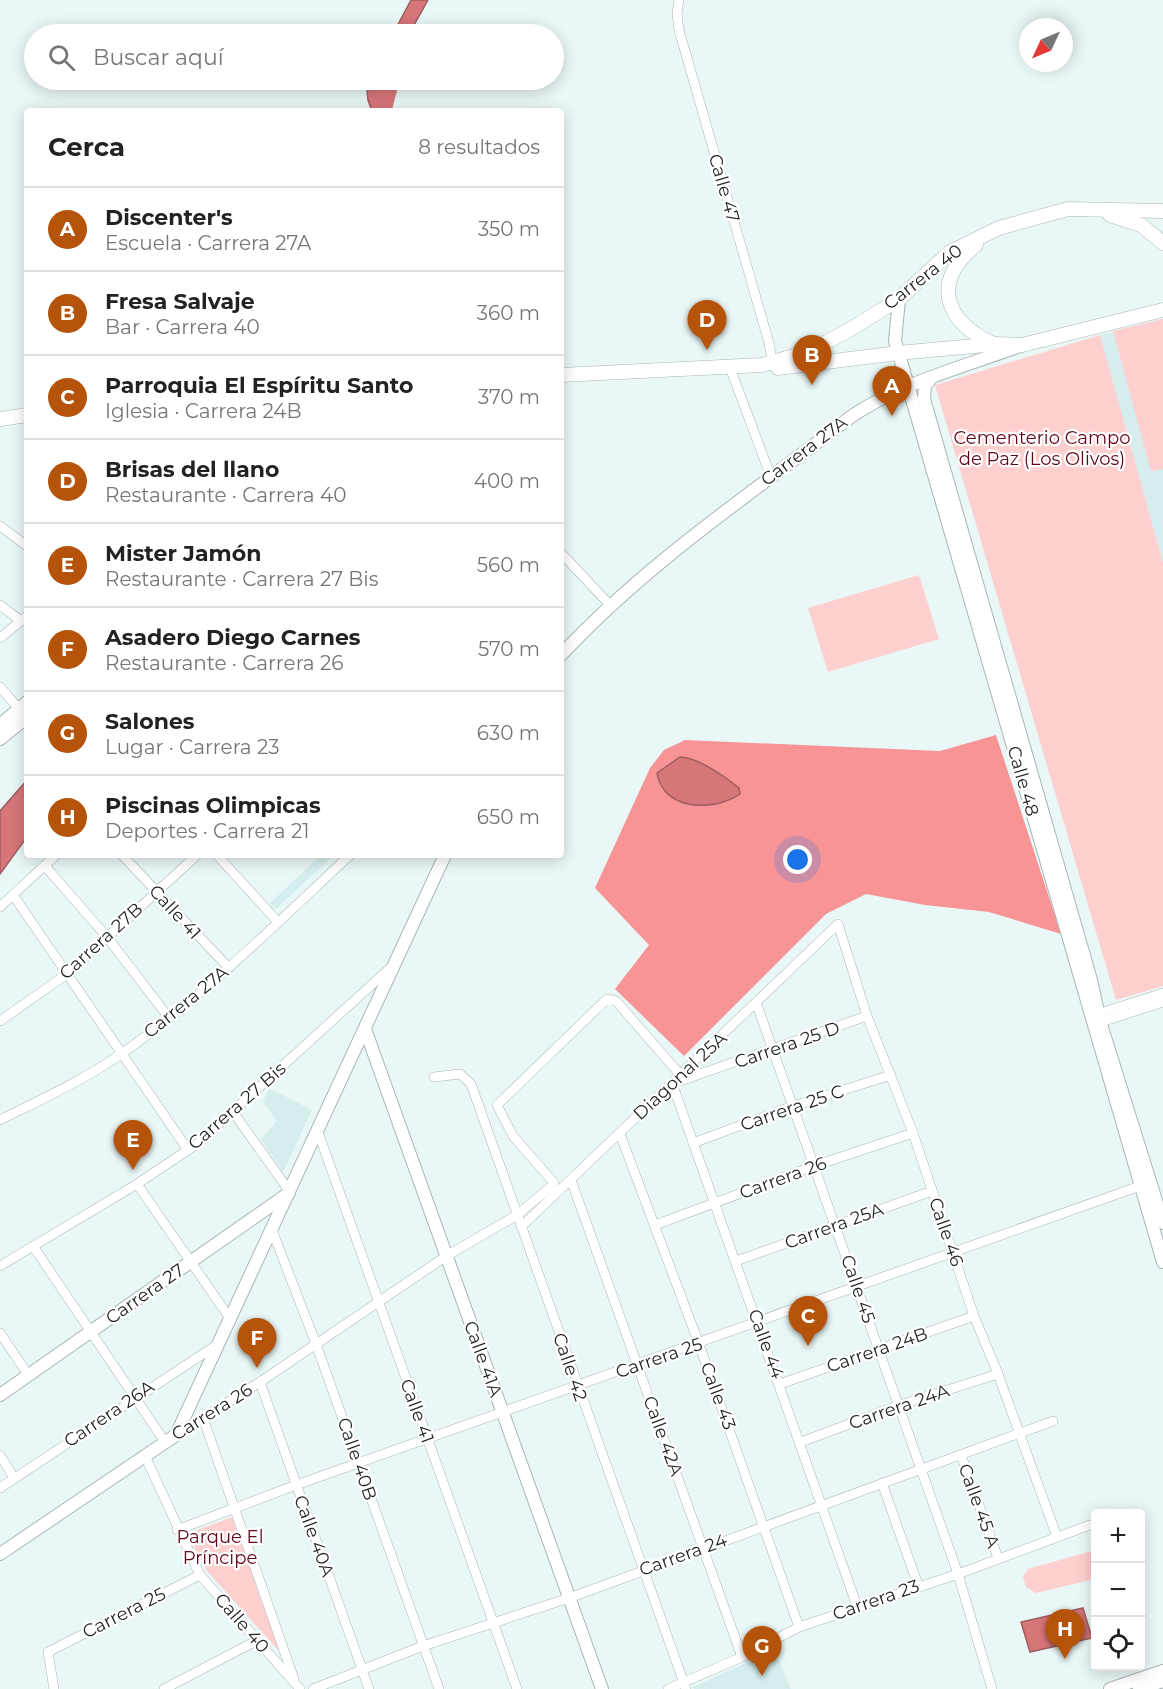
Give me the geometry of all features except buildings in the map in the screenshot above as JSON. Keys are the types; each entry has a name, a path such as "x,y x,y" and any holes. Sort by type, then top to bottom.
{"main road":[{"name":"Carrera 40","path":"769,364 808,352 824,344 899,299 950,252 999,228 1068,209 1163,211"},
{"path":"1068,209 1126,219 1152,232 1163,243"},
{"path":"996,344 975,335 963,325 949,303 948,291 950,278 960,259 999,228"},
{"path":"1138,315 1163,300"},
{"name":"Carrera 27A","path":"1022,345 1163,310"},
{"name":"Carrera 40","path":"565,377 769,364 996,344 1022,345"},
{"path":"0,419 24,415"}],"street":[{"name":"Calle 47","path":"678,4 679,30 770,343 769,364"},
{"name":"Calle 48","path":"899,299 894,330 898,353 1096,1019 1163,1223"},
{"name":"Carrera 27A","path":"564,652 610,605 706,523 859,411 908,386 1022,345"},
{"path":"729,365 771,477"},
{"name":"Calle 48","path":"932,377 925,386 924,399 1140,1186 1163,1262"},
{"path":"0,526 24,544"},
{"path":"564,556 610,605"},
{"path":"0,605 24,618 0,638"},
{"path":"0,687 24,706"},
{"path":"0,725 24,708"},
{"path":"0,739 24,708"},
{"path":"0,907 53,858"},
{"name":"Calle 41","path":"125,858 229,968"},
{"name":"Carrera 27B","path":"0,1021 67,974 194,858"},
{"path":"220,858 278,922"},
{"name":"Carrera 27A","path":"0,1120 122,1053 169,1018 229,968 347,858"},
{"path":"176,1435 445,858"},
{"path":"45,866 107,937 169,1018"},
{"path":"13,895 188,1150"},
{"name":"Diagonal 25A","path":"521,1227 672,1083 683,1077 838,924"},
{"name":"Calle 46","path":"838,924 867,1016 913,1133 974,1316 998,1374 1057,1537"},
{"name":"Carrera 27 Bis","path":"0,1266 137,1184 188,1150 233,1112 396,963"},
{"path":"1096,1019 1163,993"},
{"name":"Carrera 26","path":"0,1554 165,1442 260,1382 376,1301 517,1215 554,1183 513,1136 497,1105 607,999 616,1000 683,1077"},
{"path":"1096,1019 1163,1002"},
{"name":"Calle 45","path":"757,1005 900,1405 958,1574 972,1628 992,1689"},
{"name":"Carrera 25 D","path":"683,1077 773,1050 867,1016"},
{"name":"Calle 41A","path":"365,1029 602,1689"},
{"name":"Calle 42","path":"434,1077 460,1074 469,1079 685,1686"},
{"name":"Carrera 25 C","path":"693,1143 793,1107 891,1076"},
{"name":"Calle 44","path":"672,1083 823,1503 857,1606"},
{"path":"233,1112 290,1192"},
{"name":"Calle 41","path":"318,1132 376,1301 517,1689"},
{"name":"Carrera 26","path":"655,1225 814,1166 913,1133"},
{"name":"Calle 43","path":"620,1134 699,1344 799,1627"},
{"name":"Calle 42A","path":"571,1180 742,1658"},
{"path":"137,1184 231,1320"},
{"name":"Carrera 25","path":"177,1530 358,1462 699,1344 1140,1186"},
{"name":"Carrera 25A","path":"736,1262 932,1191"},
{"name":"Carrera 27","path":"0,1395 290,1192"},
{"name":"Calle 40B","path":"272,1230 316,1344 439,1689"},
{"path":"33,1246 165,1442"},
{"name":"Carrera 24B","path":"780,1384 974,1316"},
{"path":"0,1333 29,1376"},
{"name":"Carrera 26A","path":"0,1488 134,1397 220,1343"},
{"name":"Carrera 24A","path":"801,1442 900,1405 998,1374"},
{"name":"Calle 40A","path":"260,1382 369,1689"},
{"path":"202,1418 297,1687"},
{"name":"Carrera 24","path":"313,1689 423,1646 569,1598 702,1547 1053,1421"},
{"path":"0,1455 14,1478"},
{"name":"Calle 45 A","path":"961,1455 998,1558"},
{"name":"Calle 40","path":"145,1456 177,1530 200,1575 297,1687"},
{"path":"882,1483 918,1585"},
{"name":"Carrera 23","path":"668,1689 685,1686 799,1627 918,1585 958,1574 1089,1526"},
{"name":"Carrera 25","path":"54,1689 48,1652 200,1575"},
{"path":"164,1689 258,1640"},
{"path":"273,1657 284,1650"},
{"path":"1110,1689 1163,1671"},
{"path":"1139,1689 1163,1681"}],"shaded area":[{"path":"411,0 428,0 415,24 398,24"},
{"path":"367,90 383,90 388,108 371,108"},
{"path":"1163,319 1163,563 1100,335"},
{"path":"996,735 1061,934 989,912 925,905 866,894 826,914 684,1056 615,989 649,945 595,888 650,768 664,750 685,740 940,751"},
{"path":"680,757 695,760 719,773 739,788 740,794 717,804 704,805 679,801 669,795 661,786 657,773"},
{"path":"24,783 24,841 0,874 0,811"},
{"path":"318,858 331,858 276,909 270,903"},
{"path":"269,1088 312,1110 283,1172 261,1139 277,1121 263,1102"},
{"path":"1083,1608 1091,1638 1030,1652 1021,1622"},
{"path":"774,1650 791,1689 694,1689 693,1687"}],"green space":[{"path":"1163,319 1163,469 1151,471 1113,331"},
{"name":"Cementerio Campo de Paz (Los Olivos)","path":"1100,335 1163,563 1163,986 1116,1000 935,385"},
{"path":"919,575 939,639 828,672 808,608"},
{"name":"Parque El Príncipe","path":"232,1517 279,1651 207,1571 187,1534"},
{"path":"1091,1551 1091,1580 1036,1593 1026,1587 1023,1577 1028,1569"}],"waterway":[{"path":"385,108 389,90"}],"place":[{"name":"Brisas del llano","path":"707,350"},
{"name":"Fresa Salvaje","path":"812,385"},
{"name":"Discenter's","path":"892,416"},
{"name":"Mister Jamón","path":"133,1170"},
{"name":"Parroquia El Espíritu Santo","path":"808,1346"},
{"name":"Asadero Diego Carnes","path":"257,1368"},
{"name":"Piscinas Olimpicas","path":"1065,1659"},
{"name":"Salones","path":"762,1676"}]}
